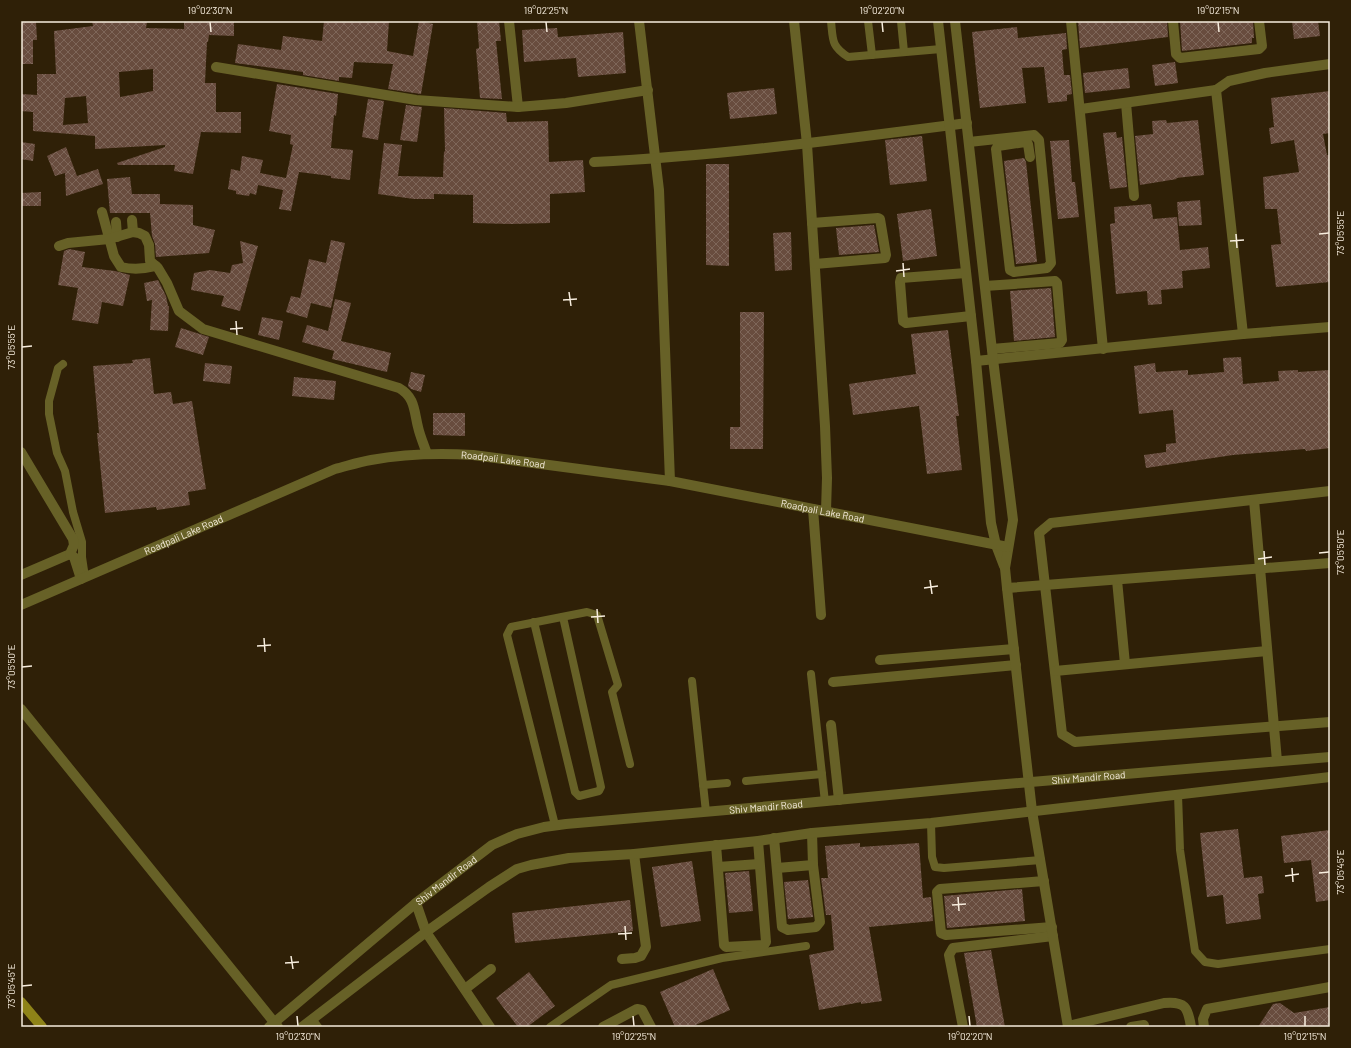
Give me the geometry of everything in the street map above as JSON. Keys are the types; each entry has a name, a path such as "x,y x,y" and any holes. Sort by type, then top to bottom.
{"main road":[{"path":"21,1002 42,1027"}],"street":[{"path":"509,21 518,107"},
{"path":"639,21 648,90 658,190 670,481"},
{"path":"794,21 807,144 815,264 825,426 826,511"},
{"path":"938,21 976,361 991,523 996,545 1005,568"},
{"path":"956,21 992,354 1013,520 1005,568 1007,588 1032,811 1068,1027 1094,1023 1164,1003 1176,1002 1184,1005 1189,1013 1191,1027"},
{"path":"1072,21 1103,349"},
{"path":"1173,21 1176,54 1180,58 1259,49 1262,46 1259,21"},
{"path":"1081,109 1216,90 1229,81 1265,73 1330,64"},
{"path":"216,67 416,100 518,107 566,103 648,90"},
{"path":"1216,90 1243,334"},
{"path":"1126,103 1134,196"},
{"path":"594,162 655,159 807,144 967,123"},
{"path":"969,142 1034,135 1039,140 1051,263 1047,268 1014,272 1010,270 996,149 998,146 1025,142 1028,144 1030,157"},
{"path":"102,212 113,238"},
{"path":"812,223 878,218 880,219 886,255 885,258 815,264"},
{"path":"132,220 133,232"},
{"path":"116,222 113,238 114,256 122,267 142,269 156,266"},
{"path":"59,246 68,243 113,238 133,232 145,236 149,245 150,261 158,268 167,283 179,311 203,329 405,391 413,402 418,427 427,454"},
{"path":"966,273 901,278 903,321 906,323 971,316"},
{"path":"976,361 992,354 1060,343 1062,340 1057,283 1054,281 985,286"},
{"path":"992,354 1103,349 1243,334 1330,327"},
{"path":"21,452 73,539 74,545 70,554 21,575"},
{"name":"Roadpali Lake Road","path":"21,605 335,469 371,460 427,454 448,453 473,455 670,481 1008,547"},
{"path":"1330,491 1051,524 1039,534 1062,734 1074,742 1330,722"},
{"path":"1254,500 1277,761"},
{"path":"813,509 821,615"},
{"path":"70,554 74,557 83,578"},
{"path":"1007,588 1330,563"},
{"path":"1117,580 1125,664"},
{"path":"880,660 1014,649"},
{"path":"1055,671 1267,651"},
{"path":"833,682 1016,665"},
{"path":"21,709 274,1025"},
{"path":"831,725 839,800"},
{"name":"Shiv Mandir Road","path":"274,1025 416,903 492,845 517,834 555,826 825,802 983,786 1330,757"},
{"path":"302,1027 315,1023 426,932 505,876 517,869 531,865 570,858 634,854 758,841 812,833 931,823 1330,778"},
{"path":"774,838 782,927 788,930 816,927 820,922 813,865 812,833"},
{"path":"716,845 724,945 726,947 764,945 766,942 758,841"},
{"path":"622,959 641,956 646,947 634,854"},
{"path":"718,867 759,864"},
{"path":"777,868 813,865"},
{"path":"1044,881 940,889 937,892 941,933 946,935 1052,932"},
{"path":"416,903 426,932 490,1027"},
{"path":"963,1027 949,955 953,948 1052,932"},
{"path":"465,989 491,969"},
{"path":"1204,1027 1203,1019 1207,1009 1330,987"},
{"path":"603,1027 637,1009 642,1010 651,1027"},
{"path":"1131,1027 1144,1025"}],"lane":[{"path":"831,21 833,44 839,52 848,57 941,49"},
{"path":"868,21 872,55"},
{"path":"900,21 904,52"},
{"path":"63,364 58,368 49,401 49,414 57,453 65,471 73,512 82,542 83,578"},
{"path":"555,826 507,635 512,627 587,612 597,615 618,685 612,692 630,764"},
{"path":"534,622 575,792 579,796 599,791 601,787 563,617"},
{"path":"811,674 825,802"},
{"path":"692,681 706,812"},
{"path":"746,781 822,774"},
{"path":"703,785 727,783"},
{"path":"1178,795 1180,850 1195,951 1204,962 1218,964 1330,949"},
{"path":"931,823 932,857 936,867 944,868 1041,860"},
{"path":"550,1027 612,985 722,958 806,946"}],"building":[{"path":"92,21 147,22 146,28 184,29 184,21 234,21 234,36 209,35 207,42 205,83 216,83 216,112 241,112 241,133 201,132 193,174 174,171 175,165 118,165 117,163 165,147 165,145 95,149 95,136 33,131 33,112 21,111 21,94 37,95 37,74 56,74 54,31 93,26","holes":["153,69 153,91 120,97 119,72","86,96 88,123 63,125 65,98"]},
{"path":"324,21 389,21 387,51 413,56 419,21 433,24 421,94 388,89 393,64 354,62 352,78 339,77 339,81 303,75 303,72 235,63 238,44 281,50 283,36 322,41"},
{"path":"477,21 499,21 501,41 496,41 502,99 480,98 476,49 479,48"},
{"path":"1078,21 1167,21 1168,37 1080,48"},
{"path":"1180,21 1253,21 1254,38 1252,38 1252,43 1182,51"},
{"path":"1292,21 1318,21 1320,36 1294,39"},
{"path":"21,22 36,22 37,40 33,40 33,64 21,64"},
{"path":"1017,27 1018,38 1066,33 1067,49 1062,50 1064,75 1070,75 1072,94 1067,95 1067,101 1048,103 1044,67 1022,68 1026,103 980,108 972,32"},
{"path":"557,28 558,37 623,32 626,73 578,77 576,58 524,62 522,30"},
{"path":"1175,62 1178,83 1155,86 1152,65"},
{"path":"1128,68 1130,88 1085,93 1083,73"},
{"path":"277,84 338,94 336,116 334,115 331,148 353,150 350,180 299,172 291,211 279,209 283,190 258,185 256,195 250,193 249,196 236,194 236,191 228,189 231,169 240,171 242,156 263,160 260,173 286,178 293,145 290,144 291,135 269,131"},
{"path":"774,88 777,114 730,119 727,93"},
{"path":"1330,91 1330,133 1323,134 1327,155 1330,155 1330,282 1276,287 1271,245 1281,244 1277,209 1265,209 1263,177 1299,172 1294,140 1271,144 1269,128 1274,127 1271,98"},
{"path":"368,99 384,101 378,140 362,137"},
{"path":"406,105 422,107 417,142 400,140"},
{"path":"444,108 506,113 507,122 548,121 549,162 583,160 585,192 550,194 550,223 511,224 473,223 473,195 434,194 434,199 414,199 378,194 384,143 402,145 398,176 443,177 444,151 445,152"},
{"path":"1166,120 1167,123 1198,120 1204,175 1176,178 1177,179 1140,185 1135,136 1153,134 1152,121"},
{"path":"1116,132 1117,138 1122,137 1127,187 1110,189 1103,133"},
{"path":"922,136 927,181 890,185 885,140"},
{"path":"1069,140 1072,182 1075,182 1079,217 1058,219 1050,141"},
{"path":"21,142 35,144 33,161 21,159"},
{"path":"66,147 77,176 98,169 103,184 66,196 65,173 55,176 47,156"},
{"path":"1024,158 1026,162 1037,262 1016,264 1004,161"},
{"path":"706,164 729,164 729,266 706,265"},
{"path":"130,177 132,194 160,194 160,204 193,205 193,225 215,230 209,253 156,257 150,213 110,213 107,179"},
{"path":"41,192 41,206 21,206 21,193"},
{"path":"1200,200 1202,225 1179,226 1177,202"},
{"path":"1151,204 1153,219 1177,217 1180,250 1208,247 1210,268 1182,271 1183,288 1161,290 1162,304 1148,305 1147,291 1116,294 1110,224 1115,223 1114,207"},
{"path":"931,209 937,256 903,261 897,214"},
{"path":"874,225 879,252 839,255 836,228"},
{"path":"791,232 792,270 775,271 773,233"},
{"path":"331,240 345,243 331,308 311,303 307,318 286,312 291,296 300,298 309,259 326,263"},
{"path":"240,241 258,246 240,311 221,306 224,296 191,290 194,273 210,270 230,273 232,265 243,263"},
{"path":"69,249 85,252 82,267 115,271 130,275 123,306 102,302 98,324 72,320 78,288 58,285 64,251"},
{"path":"158,280 169,306 168,331 150,330 152,300 147,301 144,283"},
{"path":"1051,288 1055,337 1014,341 1010,291"},
{"path":"335,299 351,303 341,341 391,353 387,372 332,359 334,351 302,342 307,325 328,331"},
{"path":"740,312 764,312 763,449 730,449 730,427 740,427"},
{"path":"262,317 283,321 279,340 258,335"},
{"path":"181,328 209,337 203,355 175,347"},
{"path":"948,330 959,416 956,416 962,470 927,474 919,406 853,415 849,384 916,374 911,334"},
{"path":"1241,357 1243,384 1279,381 1278,371 1298,370 1298,372 1330,370 1330,448 1306,451 1305,449 1233,455 1146,468 1144,455 1166,452 1166,444 1176,443 1173,410 1139,414 1134,366 1155,363 1156,372 1188,370 1188,375 1224,372 1223,358"},
{"path":"150,358 154,394 171,392 173,404 192,401 206,489 188,492 190,505 157,510 156,507 105,513 97,433 99,433 93,366 133,363 132,360"},
{"path":"205,363 232,366 230,384 203,381"},
{"path":"411,372 425,375 421,392 411,389 408,386"},
{"path":"294,377 336,381 334,400 292,396"},
{"path":"433,413 465,413 465,436 433,435"},
{"path":"1238,829 1244,878 1262,876 1264,893 1258,894 1261,919 1226,924 1223,895 1207,897 1200,833"},
{"path":"1330,830 1330,900 1316,902 1311,860 1284,863 1281,836"},
{"path":"860,843 860,847 919,843 923,898 931,897 933,921 869,927 882,1001 861,1004 861,1002 819,1010 809,955 834,950 831,915 826,915 821,878 828,878 825,846"},
{"path":"692,861 701,921 661,927 652,867"},
{"path":"749,871 753,911 729,913 725,873"},
{"path":"808,880 813,917 788,919 784,882"},
{"path":"1022,889 1025,921 947,928 944,896"},
{"path":"630,900 633,931 515,943 512,913"},
{"path":"991,950 1005,1027 977,1027 964,953"},
{"path":"713,969 730,1010 691,1027 675,1027 660,992"},
{"path":"529,972 555,1006 527,1027 518,1027 496,998"},
{"path":"1280,1003 1294,1013 1330,1007 1330,1027 1258,1027 1273,1004"}]}
